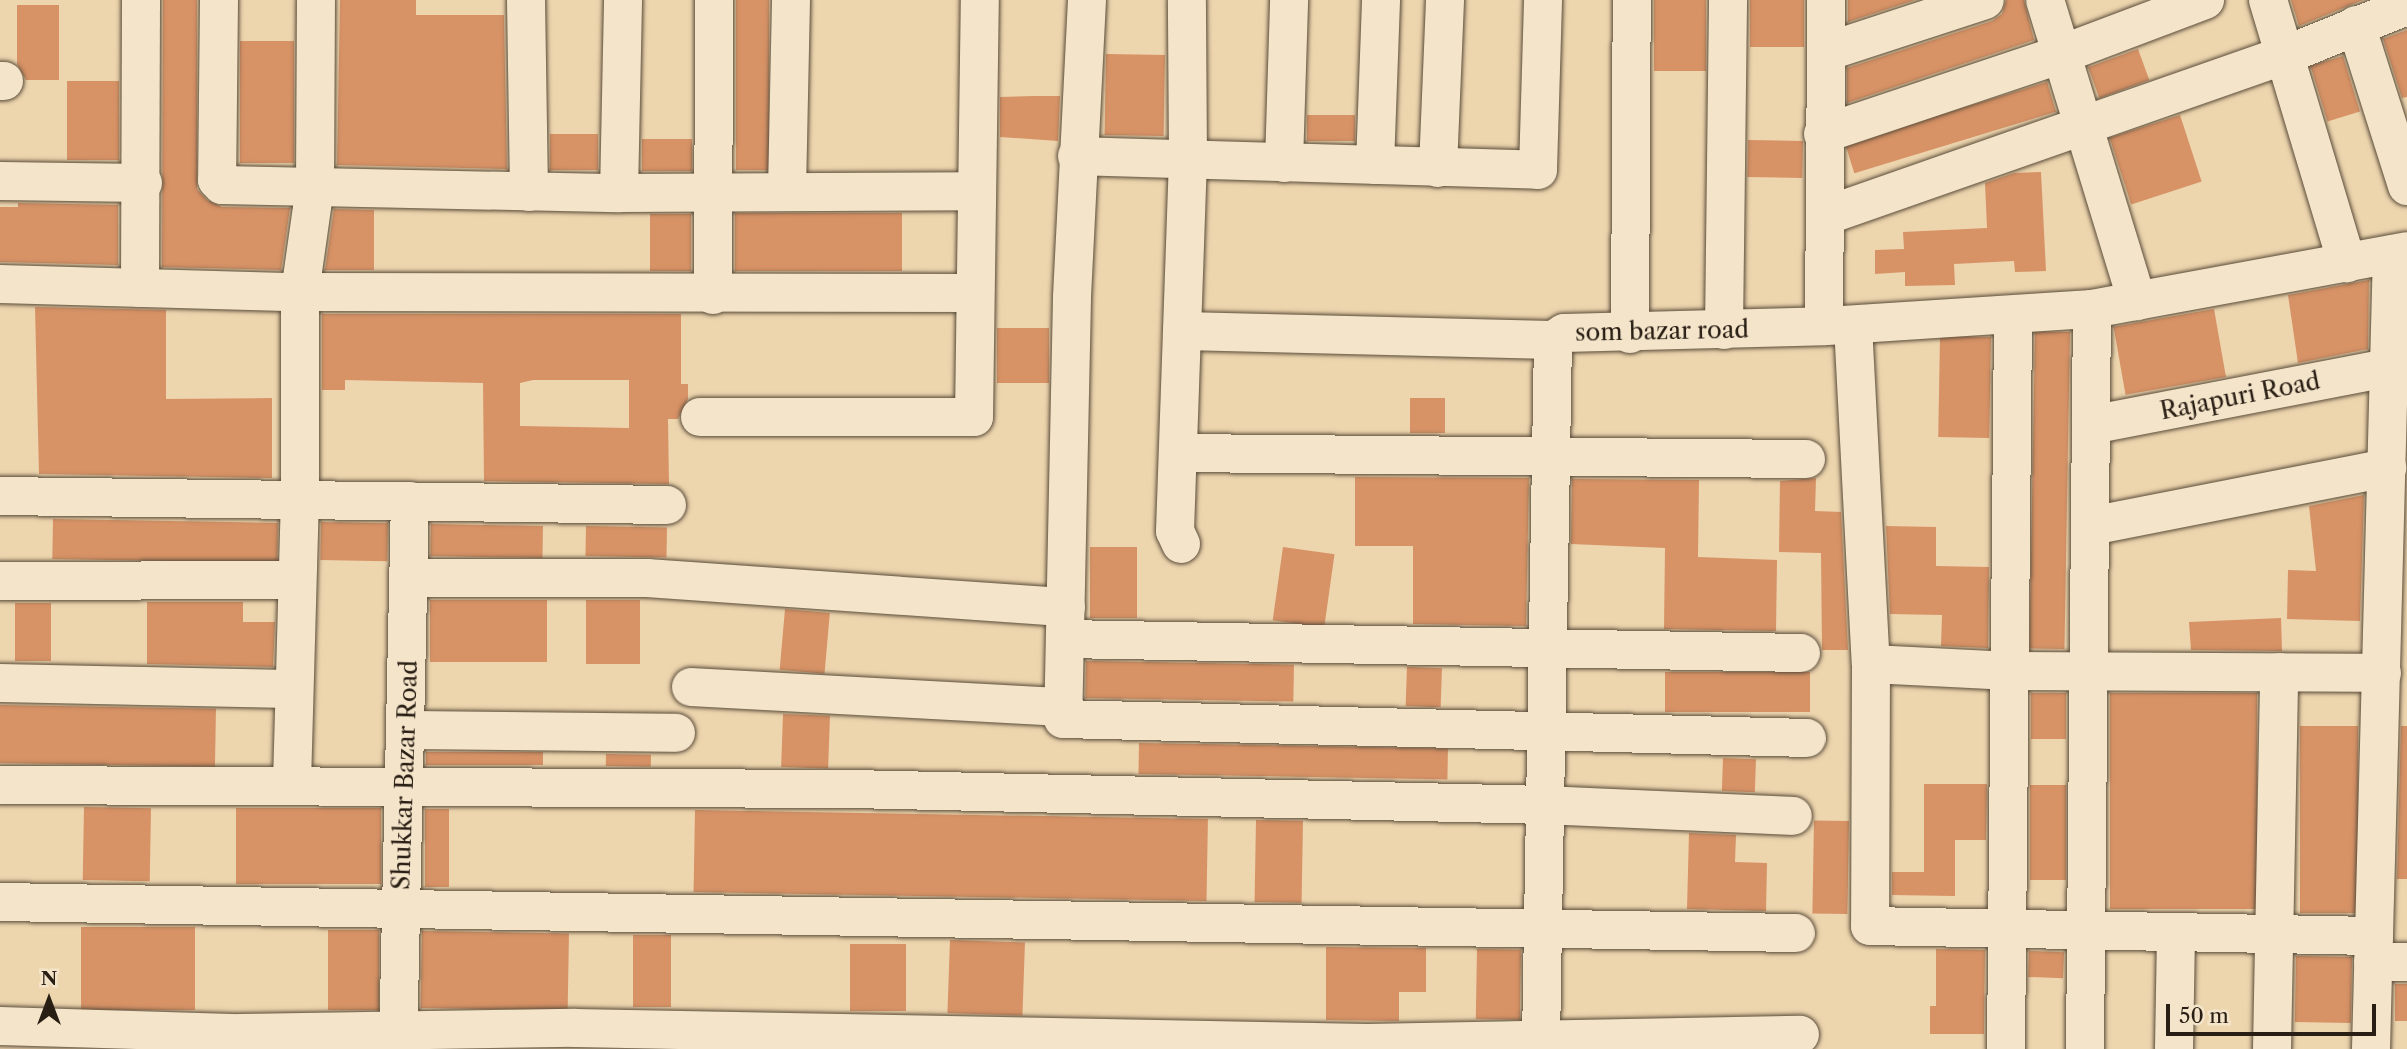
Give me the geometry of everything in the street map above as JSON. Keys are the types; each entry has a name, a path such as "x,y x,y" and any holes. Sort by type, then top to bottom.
{"street":[{"path":"140,288 143,183 141,0"},
{"path":"219,0 217,180 222,185 619,193 977,191"},
{"path":"292,783 300,502 300,292 315,187 316,0"},
{"path":"526,0 529,191"},
{"path":"619,193 623,0"},
{"path":"713,295 714,0"},
{"path":"787,191 791,0"},
{"path":"700,417 974,417 980,0"},
{"path":"1087,0 1077,156 1063,719 1548,729 1807,738"},
{"path":"1181,544 1175,531 1188,159 1187,0"},
{"path":"1284,163 1289,0"},
{"path":"1375,166 1381,0"},
{"path":"1438,168 1445,0"},
{"path":"1077,156 1538,170 1543,0"},
{"path":"1630,334 1632,0"},
{"path":"1724,330 1728,0"},
{"path":"1826,0 1823,134 1825,216 1871,664 1870,926 2272,933 2385,953"},
{"path":"1826,52 1985,0"},
{"path":"2045,0 2137,301"},
{"path":"1823,134 2062,54 2205,0"},
{"path":"2268,0 2347,263"},
{"path":"1825,216 2283,56 2407,6"},
{"path":"2356,25 2407,186"},
{"path":"0,181 143,183"},
{"path":"2371,1049 2385,953 2393,818 2394,717 2382,673 2396,562 2394,474 2399,252"},
{"name":"som bazar road","path":"1541,1041 1550,650 1553,340 1564,333 1630,334 1838,325 2013,317 2092,309 2399,252"},
{"path":"0,284 300,292 713,295 975,293"},
{"path":"2085,1049 2089,930 2092,309"},
{"path":"2006,1049 2011,929 2013,317"},
{"path":"1182,331 1553,340"},
{"name":"Rajapuri Road","path":"2091,425 2398,382"},
{"path":"1178,453 1806,460"},
{"path":"2091,526 2394,474"},
{"path":"0,496 667,505"},
{"name":"Shukkar Bazar Road","path":"398,1039 407,730 410,501"},
{"path":"409,578 647,578 1065,623 1550,650 1801,653"},
{"path":"0,581 297,580"},
{"path":"1871,664 2011,671 2382,673"},
{"path":"2272,1049 2272,933 2279,672"},
{"path":"0,684 294,689"},
{"path":"691,687 1062,707"},
{"path":"407,730 676,733"},
{"path":"0,785 292,783 405,787 852,789 1545,805 1793,816"},
{"path":"0,902 1796,933"},
{"path":"2174,1049 2176,932"},
{"path":"0,1026 478,1041 576,1039 1367,1046 1468,1046 1541,1041 1664,1044 1800,1035"}],"building":[{"path":"163,0 197,0 197,189 207,200 222,207 290,208 281,270 162,267"},
{"path":"340,0 416,0 416,15 504,15 507,169 337,165"},
{"path":"736,0 769,0 769,170 736,170"},
{"path":"1654,0 1706,0 1706,71 1654,71"},
{"path":"1750,0 1804,0 1804,47 1750,47"},
{"path":"1848,0 1915,0 1848,22"},
{"path":"2006,0 2024,0 2034,40 1847,103 1847,68 1992,21 2002,14"},
{"path":"2291,0 2363,0 2299,26"},
{"path":"17,5 59,5 59,80 26,80 17,64"},
{"path":"2407,30 2407,97 2402,98 2383,39"},
{"path":"240,41 294,41 294,163 240,163"},
{"path":"2138,49 2149,80 2099,98 2088,67"},
{"path":"1106,54 1165,55 1164,136 1105,135"},
{"path":"2343,56 2360,111 2327,121 2310,66"},
{"path":"67,81 119,81 119,160 67,160"},
{"path":"2047,82 2056,112 1854,173 1845,144"},
{"path":"1060,96 1058,141 1000,137 1000,97"},
{"path":"1307,115 1355,115 1355,141 1307,141"},
{"path":"2180,115 2202,182 2131,204 2110,138"},
{"path":"550,134 598,134 598,170 550,170"},
{"path":"642,139 692,139 692,171 642,171"},
{"path":"1748,140 1803,141 1802,178 1747,177"},
{"path":"2041,172 2046,271 2015,272 2014,261 1954,264 1955,285 1905,286 1905,272 1875,274 1875,250 1904,249 1903,232 1987,228 1985,183 2014,173"},
{"path":"18,203 118,205 118,265 0,262 0,207 18,207"},
{"path":"334,209 374,210 374,270 325,270"},
{"path":"735,213 902,213 902,271 735,271"},
{"path":"650,214 691,214 691,271 650,271"},
{"path":"2369,280 2368,349 2298,363 2288,295"},
{"path":"35,307 166,310 166,399 272,398 272,478 39,474"},
{"path":"2214,309 2226,377 2126,395 2114,327"},
{"path":"322,314 681,314 681,384 688,384 688,399 678,419 668,419 669,484 484,481 483,383 345,380 345,390 322,390","holes":["533,380 629,380 629,428 520,426 520,383"]},
{"path":"997,328 1049,328 1049,383 997,383"},
{"path":"2035,331 2070,332 2064,649 2029,648"},
{"path":"1940,336 1991,337 1989,438 1938,437"},
{"path":"1410,398 1445,398 1445,433 1410,433"},
{"path":"1355,477 1529,478 1526,626 1413,624 1413,546 1355,546"},
{"path":"1816,478 1815,511 1841,512 1848,650 1822,650 1821,553 1779,552 1780,481"},
{"path":"1572,479 1699,480 1698,557 1777,560 1776,631 1664,629 1665,548 1571,544"},
{"path":"2364,495 2360,621 2287,619 2288,570 2316,571 2309,506"},
{"path":"53,519 278,523 277,563 52,559"},
{"path":"321,522 388,523 387,561 320,560"},
{"path":"431,524 543,526 542,558 430,556"},
{"path":"586,526 667,527 666,557 585,556"},
{"path":"1886,526 1936,527 1936,566 1989,567 1988,648 1941,646 1942,615 1890,614"},
{"path":"1090,547 1137,547 1137,618 1090,618"},
{"path":"1283,547 1334,554 1324,628 1273,620"},
{"path":"430,600 547,600 547,662 430,662"},
{"path":"586,600 640,600 640,664 586,664"},
{"path":"147,602 243,602 243,622 275,622 273,667 147,664"},
{"path":"15,603 51,603 51,661 15,661"},
{"path":"785,609 830,613 825,674 780,670"},
{"path":"2281,618 2282,651 2191,650 2189,622"},
{"path":"1086,661 1294,665 1293,702 1085,698"},
{"path":"1407,667 1442,668 1441,707 1406,706"},
{"path":"1665,672 1810,672 1810,712 1665,712"},
{"path":"2031,693 2066,693 2066,739 2031,739"},
{"path":"2110,693 2257,693 2257,909 2110,909"},
{"path":"0,705 216,709 215,767 0,763"},
{"path":"783,714 830,716 828,769 781,767"},
{"path":"2300,726 2358,726 2358,913 2300,913"},
{"path":"2401,726 2407,726 2407,879 2397,879"},
{"path":"1139,743 1448,748 1447,779 1138,774"},
{"path":"426,752 543,752 543,765 426,765"},
{"path":"606,754 651,755 651,767 606,766"},
{"path":"1723,758 1756,759 1755,792 1722,791"},
{"path":"1924,784 1987,784 1986,840 1955,840 1955,896 1892,895 1892,872 1924,872"},
{"path":"2030,785 2066,785 2066,880 2030,880"},
{"path":"84,807 151,808 150,881 83,880"},
{"path":"236,808 381,808 381,884 236,884"},
{"path":"425,809 449,809 449,887 425,887"},
{"path":"695,810 1208,819 1206,901 694,892"},
{"path":"1256,820 1303,821 1302,903 1255,902"},
{"path":"1814,820 1849,821 1847,914 1812,913"},
{"path":"1689,833 1736,835 1735,862 1767,863 1766,911 1687,909"},
{"path":"81,927 195,927 195,1010 81,1010"},
{"path":"328,930 379,930 379,1010 328,1010"},
{"path":"422,931 569,934 568,1011 421,1008"},
{"path":"633,935 671,935 671,1007 633,1007"},
{"path":"950,940 1025,943 1022,1016 947,1013"},
{"path":"850,944 906,944 906,1011 850,1011"},
{"path":"1326,947 1426,948 1426,992 1399,992 1399,1021 1326,1020"},
{"path":"1477,949 1521,950 1520,1020 1476,1019"},
{"path":"1936,949 1985,950 1984,1034 1930,1034 1930,1006 1936,1006"},
{"path":"2029,951 2064,952 2063,978 2028,977"},
{"path":"2296,956 2352,957 2351,1023 2295,1022"},
{"path":"2395,984 2407,984 2407,1021 2395,1021"}]}
